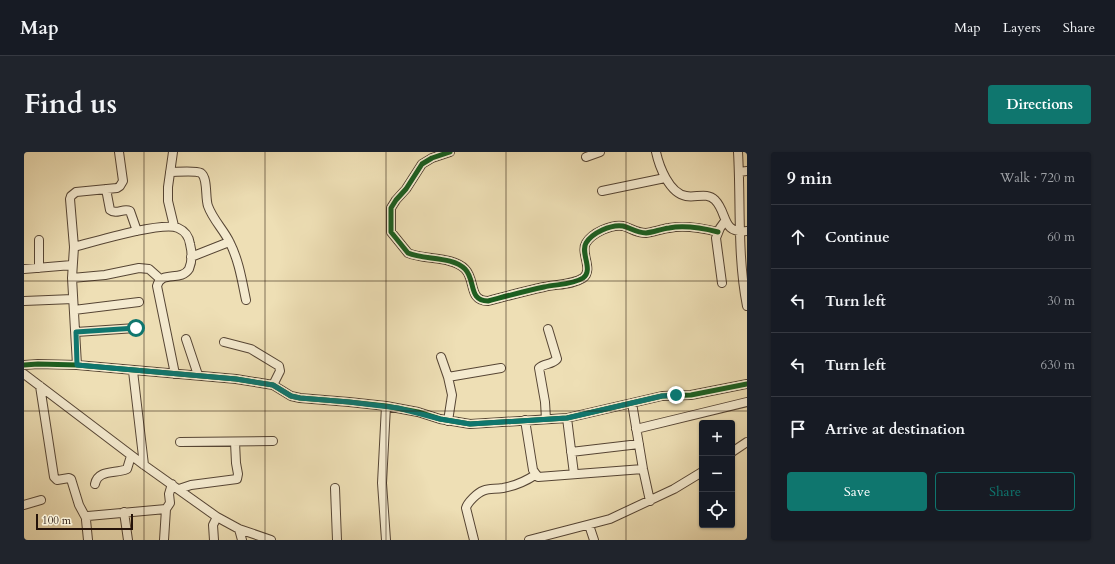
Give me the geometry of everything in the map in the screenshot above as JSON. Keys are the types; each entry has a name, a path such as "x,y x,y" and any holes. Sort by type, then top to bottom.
{"street":[{"path":"77,365 72,278 74,247 71,196 76,192 117,188 122,184 118,152"},
{"path":"173,152 168,201 174,226"},
{"path":"450,152 432,158 422,164 406,189 393,204 390,213 391,232 408,253 447,261 459,265 465,269 470,277 477,299 482,301 488,301 545,286 568,283 584,277 587,271 584,250 585,244 593,236 611,226 623,226 639,232 647,233 680,227 718,232"},
{"path":"586,157 600,152"},
{"path":"656,152 665,178 670,185 682,195 710,196 716,200 725,221 734,231 743,231"},
{"path":"738,152 743,172 741,271 747,306"},
{"path":"170,172 196,172 201,173 203,176 205,180 208,205 211,213 229,242 239,267 246,300"},
{"path":"602,191 665,178"},
{"path":"106,189 110,210 116,212 126,210 130,211 137,231"},
{"path":"722,283 717,245 718,232 725,221"},
{"path":"74,247 137,231 164,226 174,226 184,231 188,237 191,257 188,269 184,274 161,279 156,286 175,374"},
{"path":"39,240 39,268"},
{"path":"191,257 229,242"},
{"path":"24,269 72,265"},
{"path":"72,278 105,275 139,268 149,268 158,277"},
{"path":"24,301 73,299"},
{"path":"74,310 139,302"},
{"path":"76,332 136,328"},
{"path":"546,419 544,394 539,368 543,365 554,362 557,359 548,329"},
{"path":"186,339 198,375"},
{"path":"224,342 252,349 280,366 280,371 273,385"},
{"path":"441,357 452,394 448,421"},
{"path":"24,365 77,365 236,379 273,385 291,396 300,398 386,406 418,412 448,421 470,424 567,418 662,396 691,395 747,384"},
{"path":"448,377 501,368"},
{"path":"133,371 144,465"},
{"path":"24,374 131,456 217,517 239,529 271,540"},
{"path":"40,386 54,477 57,480 72,479 79,505 86,518 88,540"},
{"path":"636,429 747,402"},
{"path":"632,403 638,444 650,501"},
{"path":"386,406 382,483 386,540"},
{"path":"567,418 574,474"},
{"path":"525,420 534,470 538,477 542,478 643,469"},
{"path":"180,442 273,441"},
{"path":"179,489 191,485 237,479 239,476 235,458 235,442"},
{"path":"735,450 747,442"},
{"path":"572,452 638,444"},
{"path":"95,484 96,478 103,474 127,469 131,456"},
{"path":"474,540 467,514 467,504 480,491 510,486 530,478 535,474"},
{"path":"529,540 610,519 674,489 699,474"},
{"path":"164,540 166,509 169,507 170,503 169,494 172,484"},
{"path":"335,488 337,540"},
{"path":"24,505 41,500"},
{"path":"86,518 90,515 166,509"},
{"path":"124,512 128,540"},
{"path":"214,540 213,525 217,517"},
{"path":"589,525 594,540"},
{"path":"239,529 242,540"}],"cycle path":[{"path":"450,152 432,158 422,164 406,189 391,208 391,232 408,253 453,262 465,269 475,294 482,300 488,301 549,286 569,283 583,278 587,271 585,252 586,243 597,233 613,226 623,226 642,233 675,227 700,228 718,232"},
{"path":"24,365 77,365 236,379 273,385 291,396 300,398 386,406 418,412 440,419 470,424 567,418 662,396 691,395 747,384"}],"route":[{"path":"136,328 76,332 77,365 257,382 273,385 291,396 308,400 349,402 398,408 440,419 470,424 567,418 662,396 676,395"}]}
